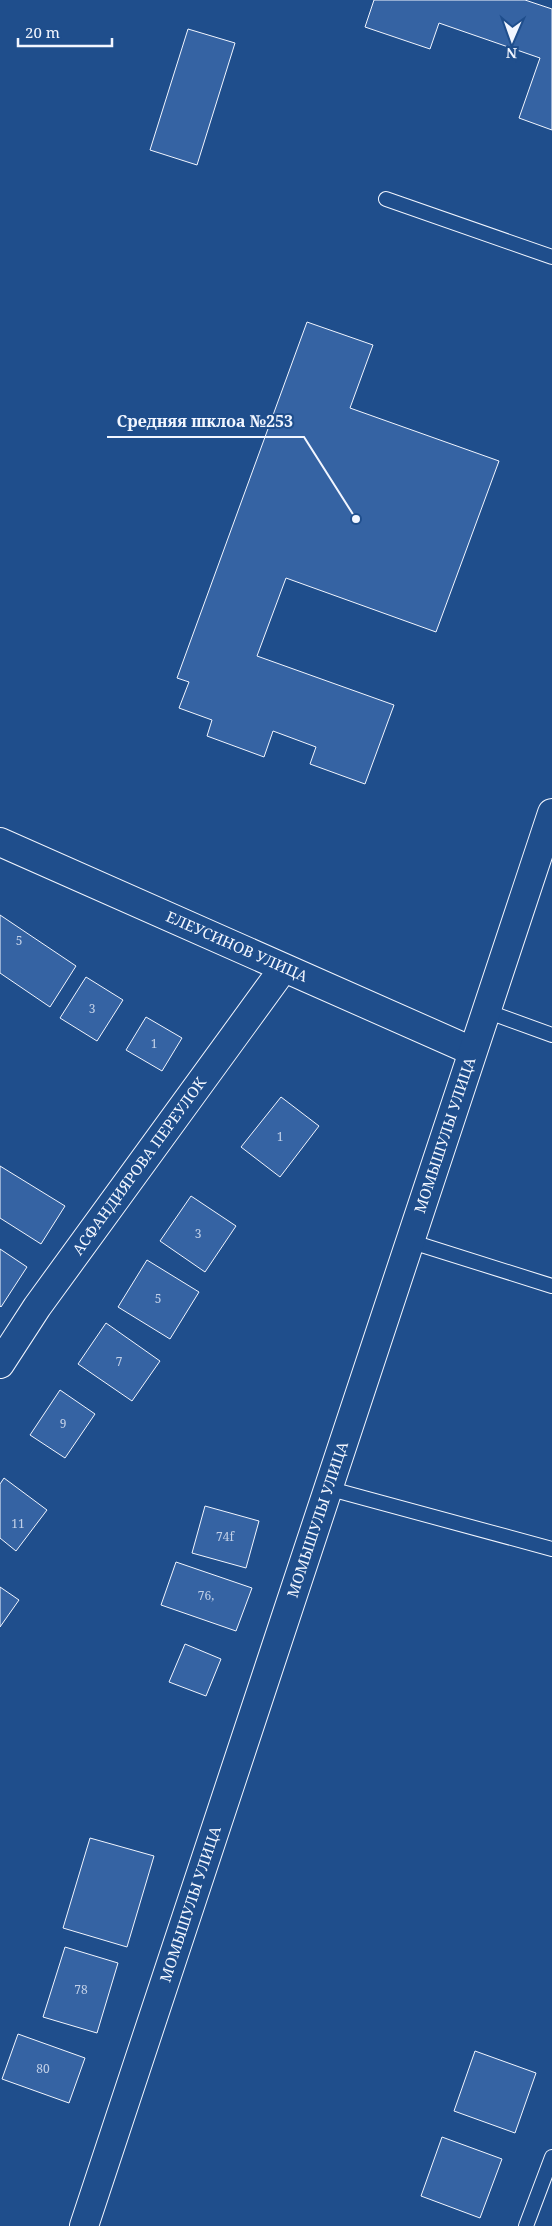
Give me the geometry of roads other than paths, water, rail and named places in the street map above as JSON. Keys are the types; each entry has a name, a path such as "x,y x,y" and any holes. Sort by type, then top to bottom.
{"street":[{"name":"МОМЫШУЛЫ УЛИЦА","path":"84,2226 552,813"},
{"name":"ЕЛЕУСИНОВ УЛИЦА","path":"0,842 472,1052"},
{"name":"АСФАНДИЯРОВА ПЕРЕУЛОК","path":"0,1364 37,1307 282,969"}],"lane":[{"path":"386,198 552,257"},
{"path":"486,1011 552,1035"},
{"path":"409,1241 552,1286"},
{"path":"327,1488 552,1549"},
{"path":"526,2226 552,2157"}],"place":[{"name":"Средняя шклоа №253","path":"356,519"}]}
